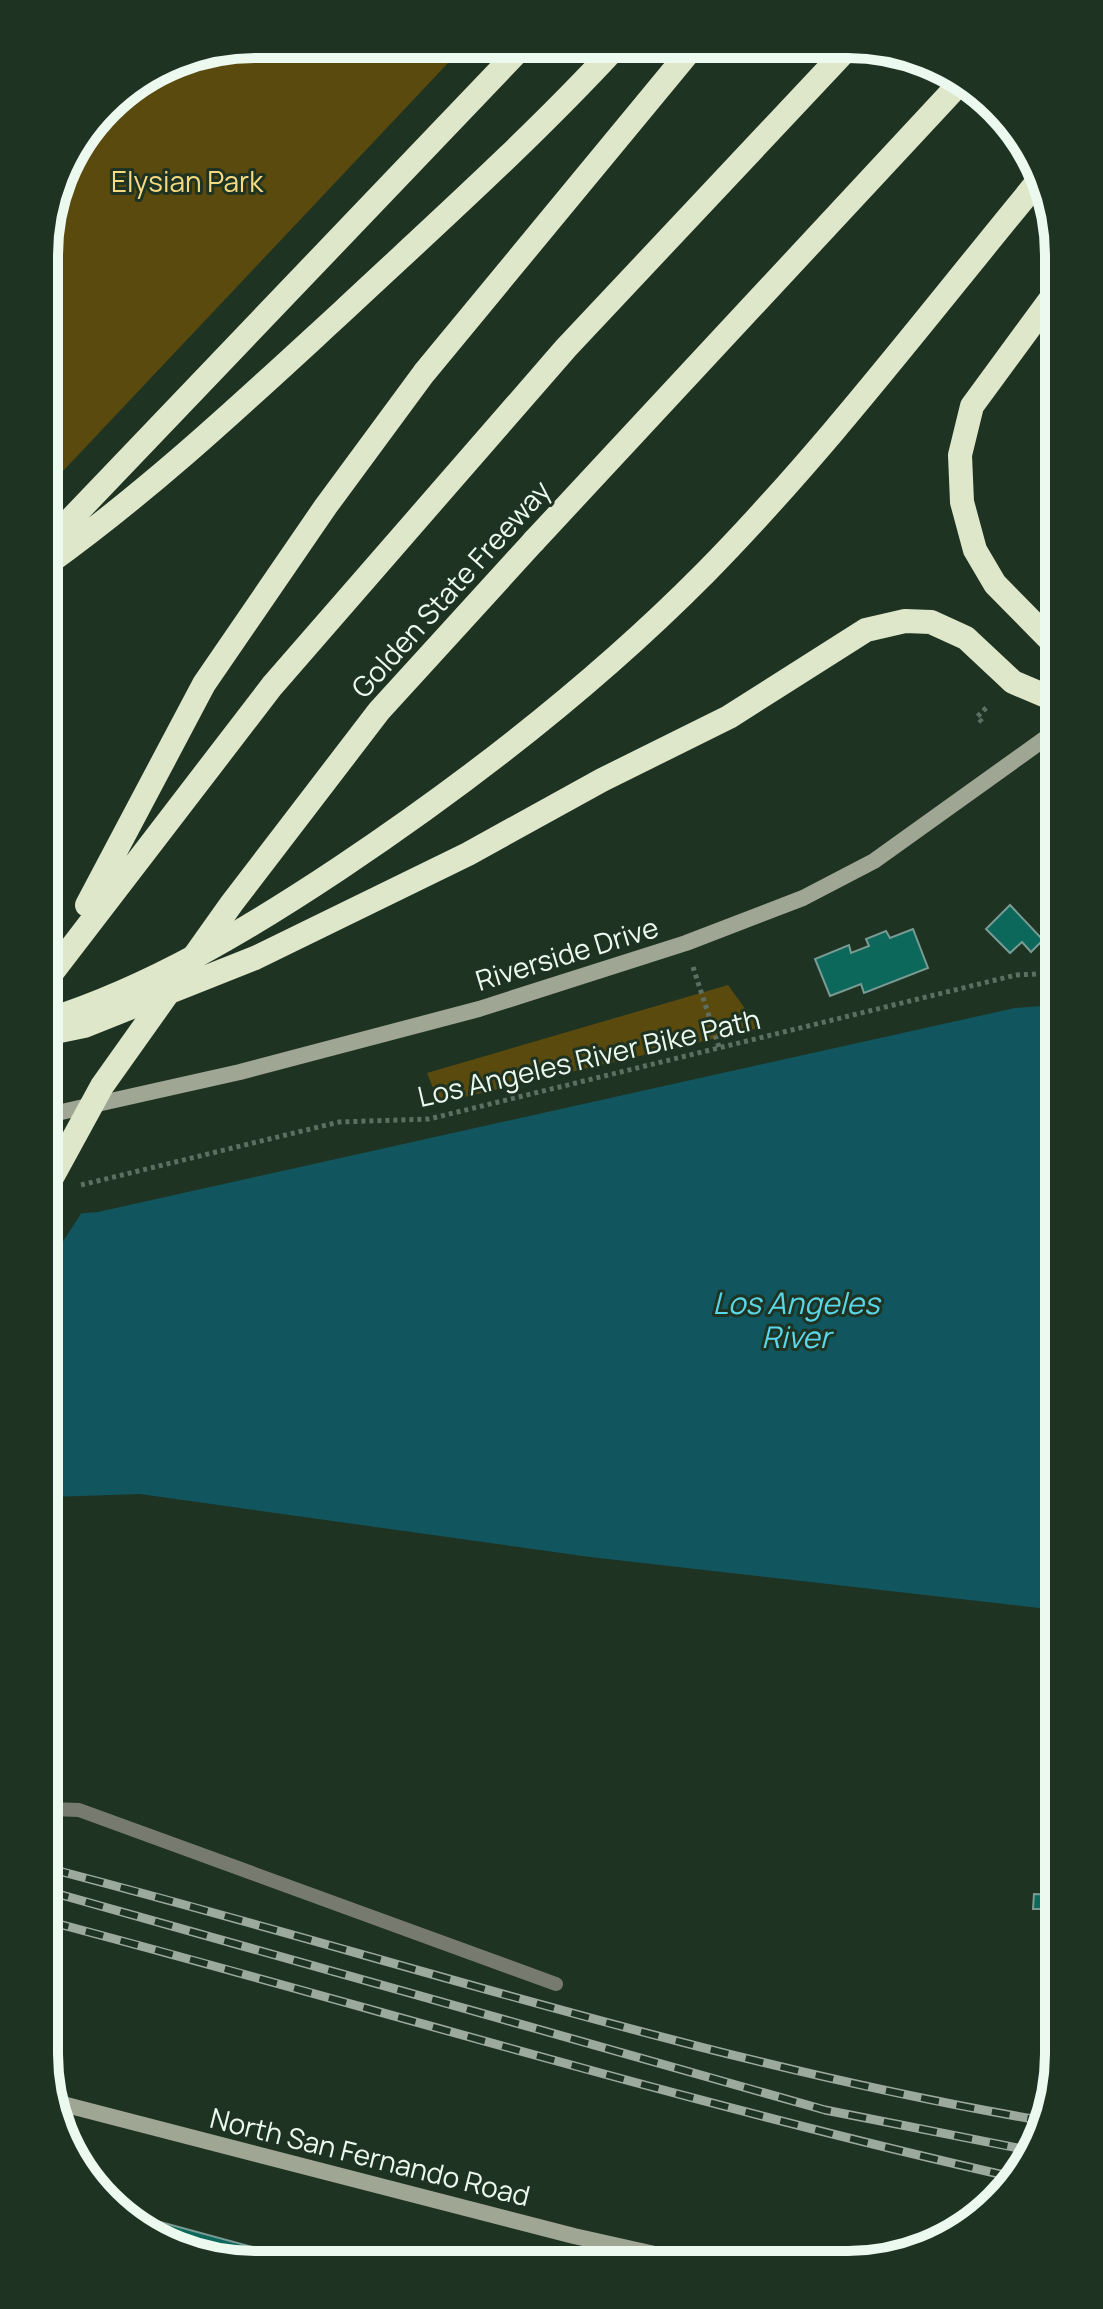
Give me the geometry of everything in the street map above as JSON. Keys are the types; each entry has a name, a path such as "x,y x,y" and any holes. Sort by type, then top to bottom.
{"highway":[{"path":"58,532 512,58"},
{"path":"58,556 126,507 191,450 482,182 605,58"},
{"path":"58,960 204,684 326,506 424,373 684,58"},
{"path":"58,963 272,686 566,348 839,58"},
{"name":"Golden State Freeway","path":"58,1167 102,1086 232,903 379,711 954,89"},
{"path":"58,1017 105,1002 277,911 427,810 588,682 704,573 787,484 1033,188"},
{"path":"1045,307 972,406 960,455 962,502 975,550 995,584 1045,635"},
{"path":"58,1031 84,1026 255,958 468,854 602,780 729,717 866,630 905,621 931,622 966,638 1013,682 1045,696"}],"main road":[{"name":"Riverside Drive","path":"58,1113 240,1072 479,1009 686,943 803,898 874,861 1045,738"},
{"name":"North San Fernando Road","path":"65,2105 641,2251"}],"lane":[{"path":"58,1809 79,1810 556,1984"},
{"path":"598,2251 600,2242"}],"path":[{"path":"982,722 977,717 989,705"},
{"path":"686,943 720,1050"},
{"name":"Los Angeles River Bike Path","path":"85,1184 339,1122 429,1119 720,1050 1001,978 1045,974"}],"green space":[{"name":"Elysian Park","path":"242,58 453,58 58,476 58,242 65,204 78,168 99,135 116,116 157,84 192,68 217,62"},
{"path":"728,985 759,1028 439,1103 427,1073"}],"water":[{"name":"Los Angeles River","path":"1045,1006 1045,1609 590,1557 140,1494 58,1497 58,1215 98,1212 1015,1008"}],"pier":[{"path":"84,1209 58,1249 58,1211"}],"building":[{"path":"1010,905 1043,940 1031,952 1022,942 1010,953 986,929"},
{"path":"913,929 928,968 864,993 861,984 830,996 815,959 849,945 851,953 869,946 866,939 886,931 890,938"},
{"path":"1034,1894 1045,1894 1045,1909 1033,1909"},
{"path":"153,2222 267,2251 242,2251 192,2241"}],"railway":[{"path":"58,1871 665,2038 789,2069 1034,2119"},
{"path":"58,1894 825,2110 1021,2149"},
{"path":"58,1924 653,2087 1003,2175"}]}
